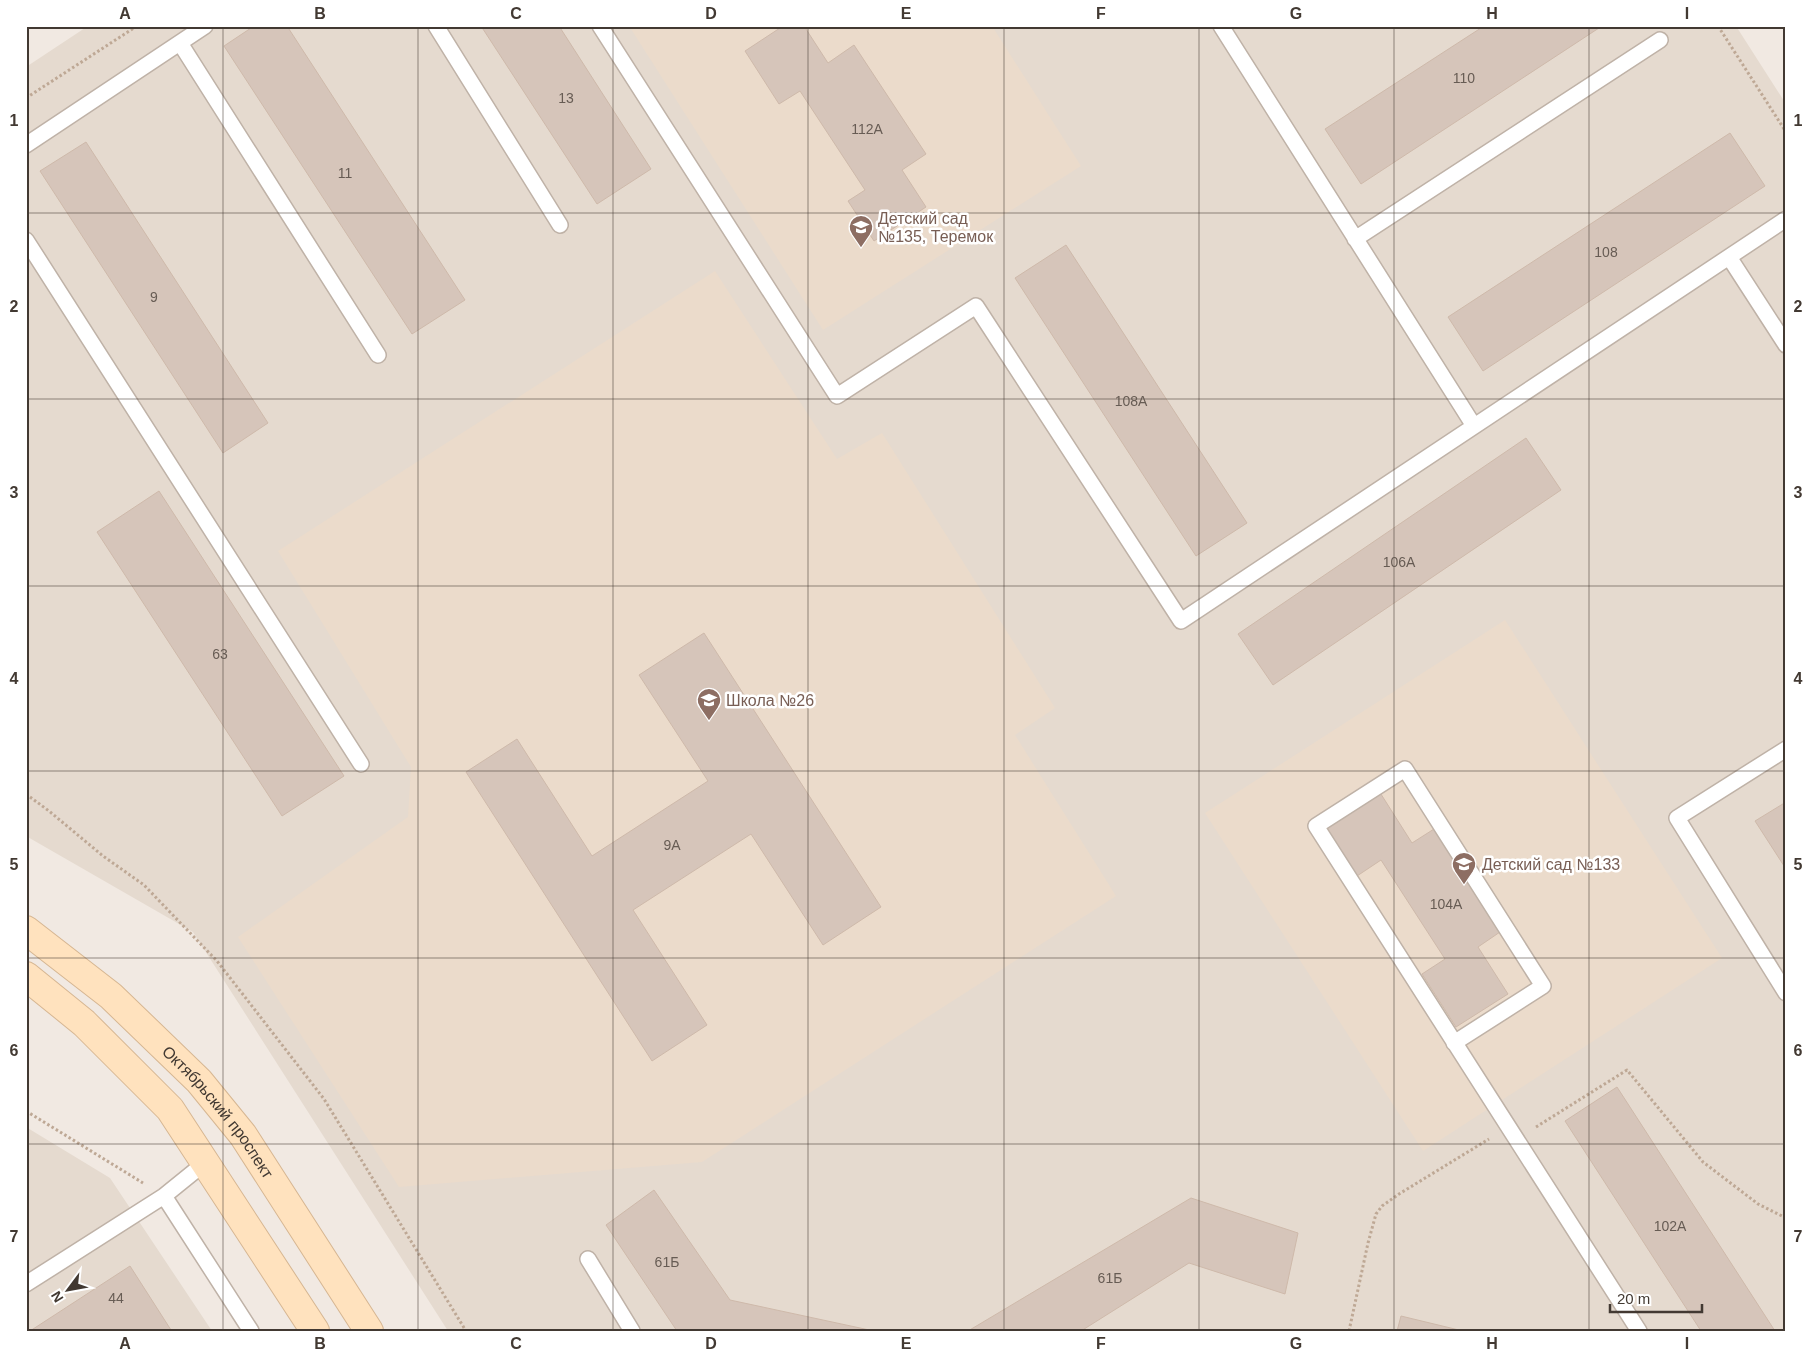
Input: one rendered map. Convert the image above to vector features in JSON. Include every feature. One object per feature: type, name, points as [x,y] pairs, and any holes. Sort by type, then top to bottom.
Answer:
[{"type":"main road","name":"Октябрьский проспект","points":[[26,930],[112,996],[199,1081],[242,1134],[369,1331]]},
{"type":"main road","name":"Октябрьский проспект","points":[[26,976],[84,1023],[170,1109],[314,1331]]},
{"type":"lane","points":[[26,145],[206,26]]},
{"type":"lane","points":[[436,26],[560,225]]},
{"type":"lane","points":[[600,26],[837,396],[976,306],[1181,621],[1786,219]]},
{"type":"lane","points":[[1221,26],[1474,426]]},
{"type":"lane","points":[[1355,239],[1660,40]]},
{"type":"lane","points":[[180,43],[378,355]]},
{"type":"lane","points":[[26,240],[361,764]]},
{"type":"lane","points":[[1729,257],[1786,345]]},
{"type":"lane","points":[[1786,748],[1677,818],[1786,993]]},
{"type":"lane","points":[[1454,1043],[1543,986],[1405,769],[1316,826],[1454,1043],[1639,1331]]},
{"type":"lane","points":[[26,1284],[164,1196],[206,1162]]},
{"type":"lane","points":[[164,1196],[251,1331]]},
{"type":"lane","points":[[588,1259],[632,1331]]},
{"type":"path","points":[[26,98],[137,26]]},
{"type":"path","points":[[1718,26],[1786,132]]},
{"type":"path","points":[[26,794],[50,811],[103,856],[144,885],[217,961],[324,1099],[466,1331]]},
{"type":"path","points":[[1349,1331],[1368,1242],[1376,1214],[1382,1206],[1399,1194],[1627,1070],[1703,1162],[1758,1204],[1786,1218]]},
{"type":"path","points":[[26,1111],[164,1196]]},
{"type":"shaded area","points":[[88,26],[1736,26],[1786,104],[1786,1331],[448,1331],[193,932],[26,836],[26,67]]},
{"type":"shaded area","name":"Детский сад №135, Теремок","points":[[636,26],[992,26],[1081,166],[823,330],[631,29]]},
{"type":"shaded area","name":"Школа №26","points":[[715,271],[837,459],[882,433],[1055,708],[1015,735],[1116,896],[702,1162],[399,1187],[238,937],[408,817],[411,767],[278,551]]},
{"type":"shaded area","name":"Детский сад №133","points":[[1505,620],[1722,958],[1423,1151],[1205,813]]},
{"type":"shaded area","points":[[26,1127],[110,1178],[212,1331],[26,1331]]},
{"type":"building","points":[[254,26],[287,26],[465,300],[412,334],[224,46]]},
{"type":"building","points":[[481,26],[559,26],[651,169],[597,204]]},
{"type":"building","points":[[783,26],[804,26],[828,63],[854,45],[926,154],[902,170],[926,207],[874,241],[848,201],[865,190],[800,91],[779,104],[745,51]]},
{"type":"building","points":[[1484,26],[1602,26],[1361,184],[1325,129]]},
{"type":"building","points":[[1730,133],[1765,186],[1483,371],[1448,317]]},
{"type":"building","points":[[86,142],[268,423],[223,453],[40,171]]},
{"type":"building","points":[[1066,245],[1247,523],[1196,556],[1015,278]]},
{"type":"building","points":[[1526,438],[1561,490],[1273,685],[1238,634]]},
{"type":"building","points":[[159,491],[344,776],[282,816],[97,532]]},
{"type":"building","points":[[704,633],[881,907],[823,945],[751,834],[633,910],[707,1025],[652,1061],[466,772],[517,739],[592,856],[708,781],[639,675]]},
{"type":"building","points":[[1379,791],[1412,843],[1434,829],[1500,932],[1478,947],[1508,994],[1456,1027],[1422,974],[1445,959],[1381,860],[1357,876],[1325,826]]},
{"type":"building","points":[[1786,802],[1786,869],[1755,821]]},
{"type":"building","points":[[1617,1087],[1775,1331],[1701,1331],[1565,1121]]},
{"type":"building","points":[[654,1190],[730,1300],[874,1331],[677,1331],[606,1225]]},
{"type":"building","points":[[1191,1198],[1298,1233],[1285,1294],[1189,1263],[1081,1331],[968,1331]]},
{"type":"building","points":[[130,1266],[171,1330],[30,1331]]},
{"type":"building","points":[[1401,1316],[1463,1331],[1397,1331]]},
{"type":"place","name":"Детский сад №135, Теремок","points":[[861,248]]},
{"type":"place","name":"Школа №26","points":[[709,721]]},
{"type":"place","name":"Детский сад №133","points":[[1464,885]]}]
